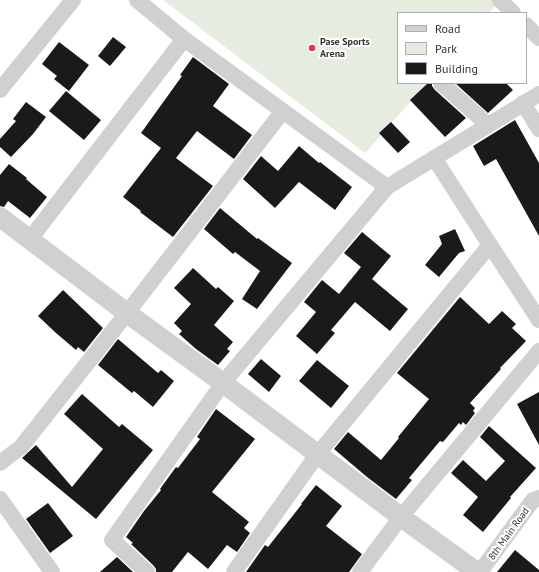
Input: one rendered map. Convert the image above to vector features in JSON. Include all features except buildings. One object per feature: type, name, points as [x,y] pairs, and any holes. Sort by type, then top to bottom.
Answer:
[{"type":"street","points":[[0,90],[73,0]]},
{"type":"street","points":[[137,0],[184,39],[387,187]]},
{"type":"street","points":[[500,0],[512,12]]},
{"type":"street","points":[[527,26],[539,38]]},
{"type":"street","points":[[30,239],[184,39]]},
{"type":"street","points":[[442,84],[488,125]]},
{"type":"street","points":[[147,572],[112,540],[223,383],[387,187],[539,94]]},
{"type":"street","points":[[523,103],[539,130]]},
{"type":"street","points":[[0,463],[21,447],[127,314],[283,112]]},
{"type":"street","points":[[434,158],[539,320]]},
{"type":"street","points":[[0,217],[127,314],[223,383],[317,455],[479,572]]},
{"type":"street","points":[[234,572],[317,455],[490,245]]},
{"type":"street","points":[[360,572],[401,517],[539,351]]},
{"type":"street","name":"8th Main Road","points":[[479,572],[533,500],[539,498]]},
{"type":"street","points":[[0,499],[52,572]]},
{"type":"green space","name":"Pase Sports Arena","points":[[163,0],[501,0],[490,12],[397,12],[397,84],[426,84],[365,153]]},
{"type":"place","name":"Pase Sports Arena","points":[[312,48]]}]
